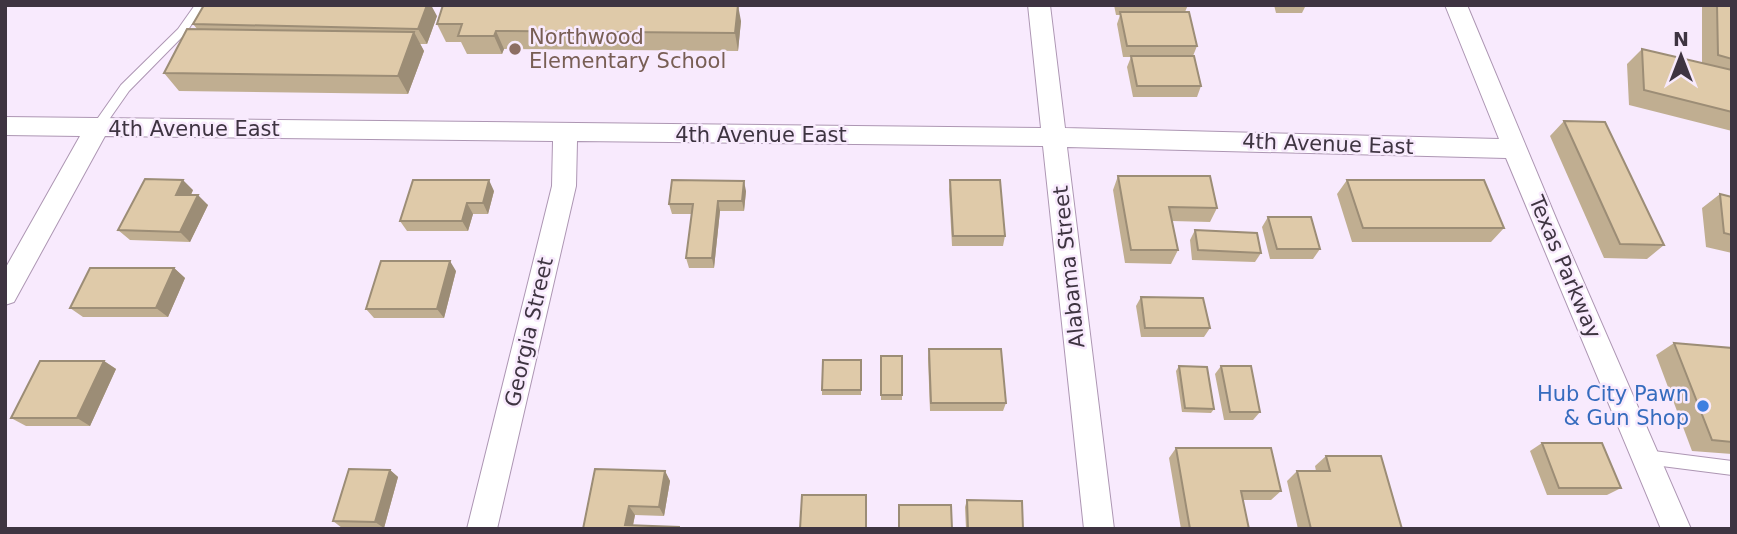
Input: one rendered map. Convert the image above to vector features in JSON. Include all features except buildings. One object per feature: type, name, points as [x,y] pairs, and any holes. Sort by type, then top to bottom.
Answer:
[{"type":"street","name":"Alabama Street","points":[[1039,5],[1099,529]]},
{"type":"street","name":"Texas Parkway","points":[[1456,5],[1676,529]]},
{"type":"street","name":"4th Avenue East","points":[[5,126],[1055,137],[1516,149]]},
{"type":"street","points":[[5,294],[97,128]]},
{"type":"street","name":"Georgia Street","points":[[482,529],[564,186],[565,133]]},
{"type":"lane","points":[[97,128],[112,104],[144,67],[190,26],[200,5]]},
{"type":"lane","points":[[1645,457],[1732,468]]},
{"type":"place","name":"Northwood Elementary School","points":[[515,49]]},
{"type":"place","name":"Hub City Pawn & Gun Shop","points":[[1703,406]]}]
